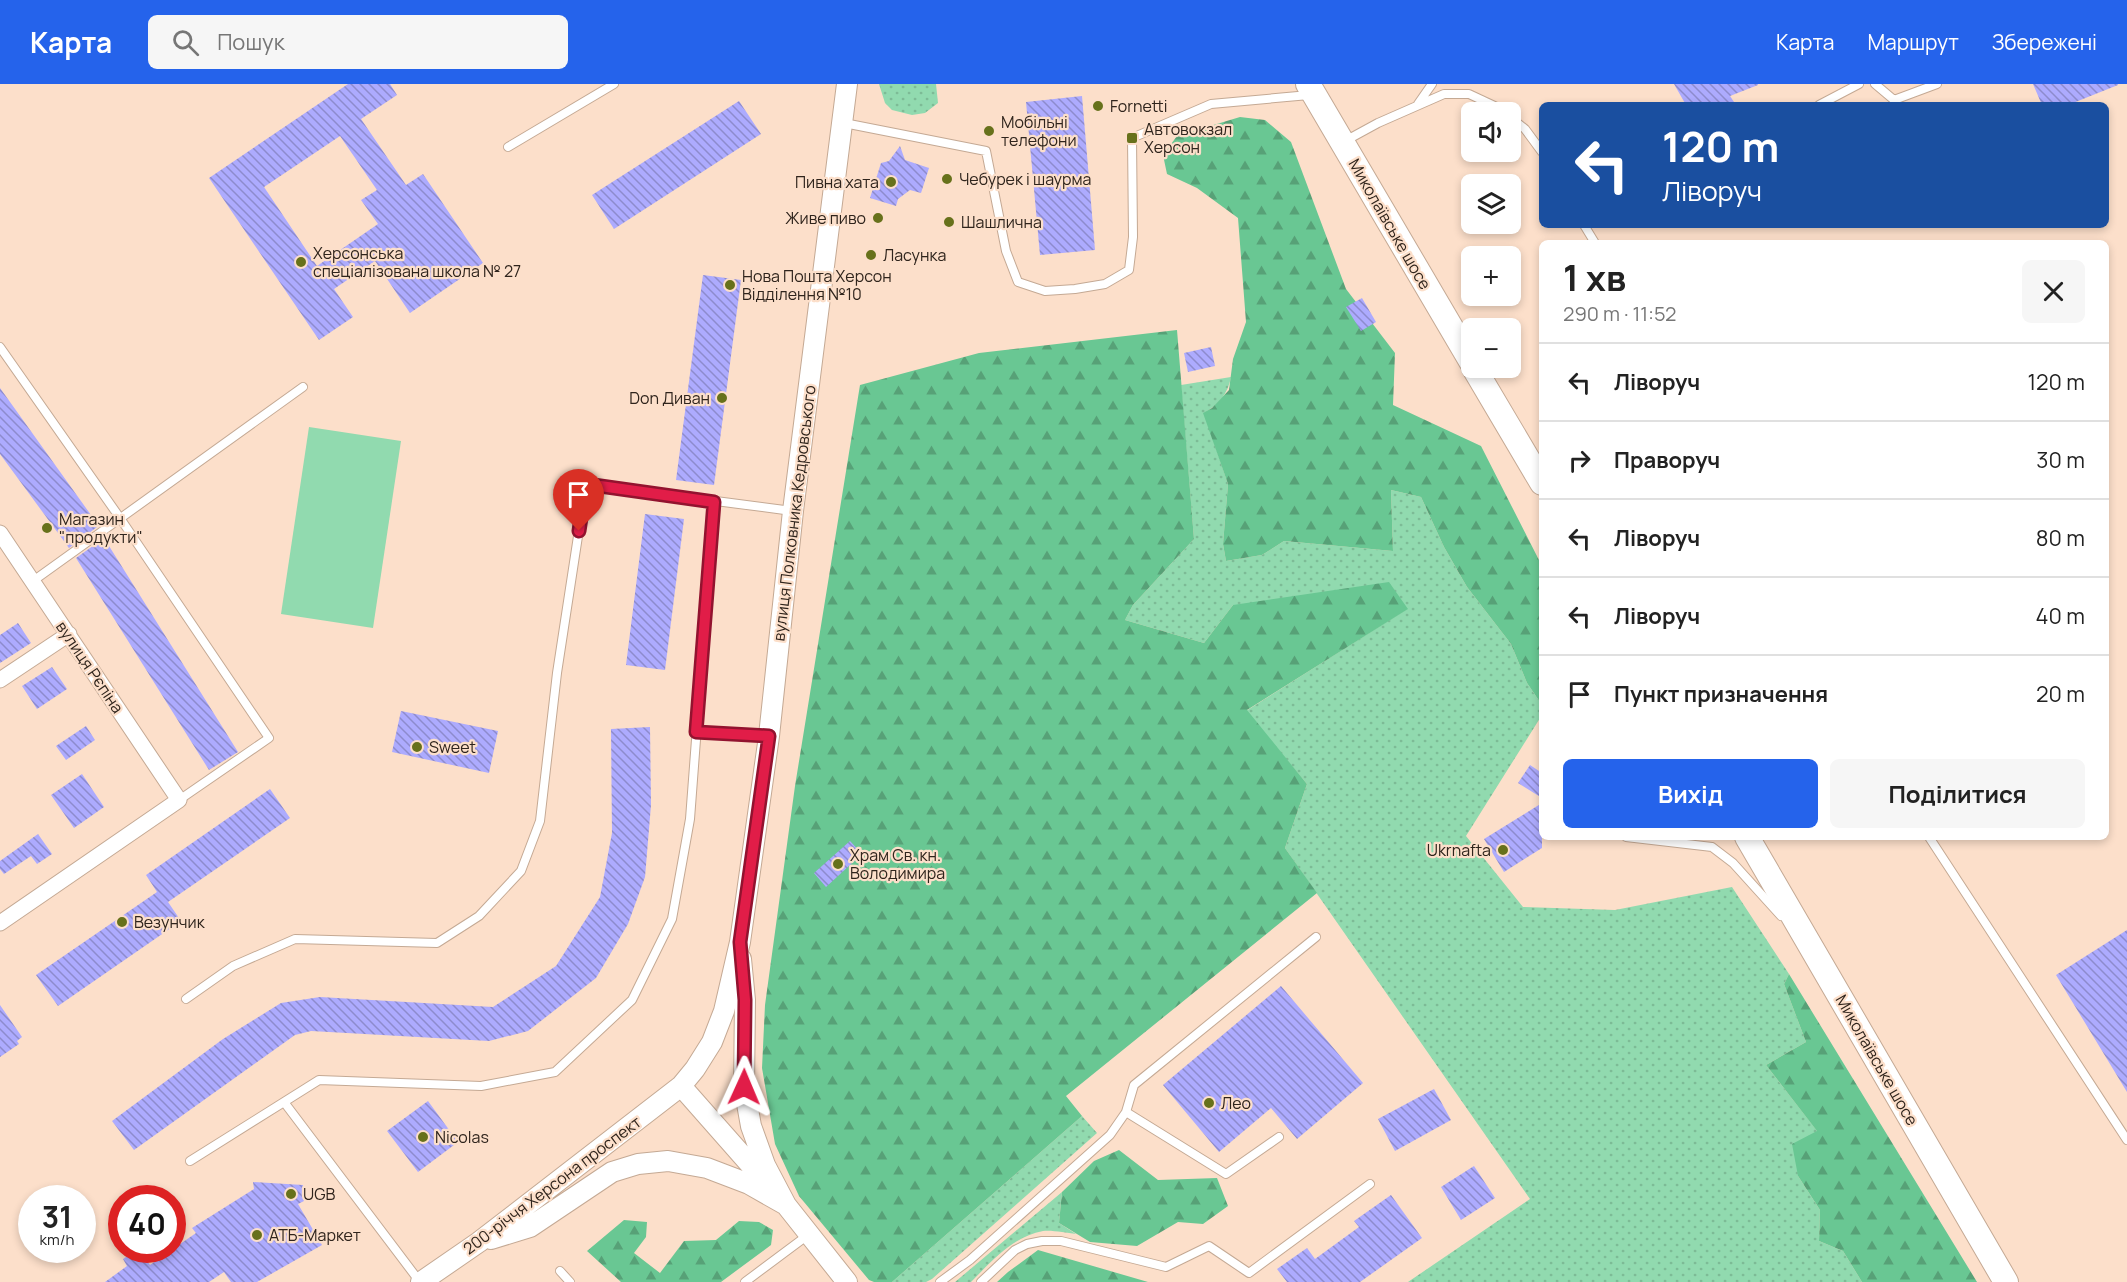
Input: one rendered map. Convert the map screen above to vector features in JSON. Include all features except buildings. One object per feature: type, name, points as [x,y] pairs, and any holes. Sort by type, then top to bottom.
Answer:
[{"type":"main road","name":"Миколаївське шосе","points":[[1311,89],[1461,344]]},
{"type":"main road","points":[[1480,378],[1537,473]]},
{"type":"main road","name":"Миколаївське шосе","points":[[1749,840],[2006,1282]]},
{"type":"street","name":"вулиця Полковника Кедровського","points":[[847,84],[793,511],[769,736],[740,942],[724,1011],[712,1042],[681,1086],[786,1205],[847,1282]]},
{"type":"street","name":"вулиця Рєпіна","points":[[0,533],[179,800]]},
{"type":"street","points":[[0,680],[69,634]]},
{"type":"street","points":[[0,923],[179,800]]},
{"type":"street","name":"вулиця Полковника Кедровського","points":[[740,942],[745,1000],[744,1087],[751,1126],[765,1165],[786,1205]]},
{"type":"street","name":"200-річчя Херсона проспект","points":[[421,1282],[479,1242],[681,1086]]},
{"type":"street","name":"вулиця Полковника Кедровського","points":[[479,1242],[530,1227],[612,1172],[638,1164],[668,1161],[707,1168],[749,1184],[786,1205]]},
{"type":"lane","points":[[508,147],[614,84]]},
{"type":"lane","points":[[1417,105],[1432,84]]},
{"type":"lane","points":[[1825,102],[1859,84]]},
{"type":"lane","points":[[1875,84],[1894,100],[1937,84]]},
{"type":"lane","points":[[842,122],[986,151],[1006,251],[1018,282],[1045,291],[1105,284],[1129,270],[1133,237],[1132,138],[1211,104],[1311,89]]},
{"type":"lane","points":[[1342,142],[1444,94],[1469,94],[1486,102]]},
{"type":"lane","points":[[1521,126],[1539,148]]},
{"type":"lane","points":[[0,347],[120,518],[269,738],[179,800]]},
{"type":"lane","points":[[33,581],[303,387]]},
{"type":"lane","points":[[186,999],[234,966],[295,939],[437,943],[479,916],[521,871],[540,821],[557,673],[586,484],[793,511]]},
{"type":"lane","points":[[190,1161],[319,1080],[481,1086],[555,1072],[632,1000],[672,919],[690,819],[714,502]]},
{"type":"lane","points":[[696,732],[769,736]]},
{"type":"lane","points":[[1652,840],[1712,847],[1733,863],[1815,953]]},
{"type":"lane","points":[[1931,840],[2127,1140]]},
{"type":"lane","points":[[939,1282],[970,1260],[1110,1135],[1126,1112],[1134,1085],[1316,937]]},
{"type":"lane","points":[[284,1102],[421,1282]]},
{"type":"lane","points":[[1126,1112],[1226,1174],[1279,1137]]},
{"type":"lane","points":[[981,1282],[1015,1250],[1027,1244],[1042,1241],[1061,1241],[1166,1267],[1209,1246],[1249,1274],[1371,1184]]},
{"type":"lane","points":[[745,1282],[809,1234]]},
{"type":"lane","points":[[560,1271],[570,1282]]},
{"type":"green space","points":[[879,84],[936,84],[938,103],[925,113],[912,115],[892,110],[885,103]]},
{"type":"green space","points":[[1240,117],[1265,120],[1291,142],[1346,289],[1395,353],[1393,405],[1481,446],[1539,560],[1539,701],[1527,683],[1511,644],[1467,587],[1444,547],[1421,497],[1391,490],[1393,551],[1284,541],[1262,555],[1226,561],[1223,544],[1228,484],[1203,413],[1212,408],[1229,390],[1233,359],[1246,322],[1238,218],[1197,188],[1167,174],[1163,155],[1177,136]]},
{"type":"green space","points":[[1177,330],[1194,539],[1133,605],[1125,620],[1204,643],[1233,605],[1389,582],[1408,609],[1247,710],[1307,784],[1285,848],[1317,893],[1066,1096],[1082,1116],[892,1282],[874,1282],[869,1280],[799,1196],[775,1144],[762,1068],[765,1005],[795,786],[860,385],[979,353]]},
{"type":"green space","points":[[1231,377],[1222,398],[1204,413],[1228,484],[1223,544],[1226,561],[1262,555],[1284,541],[1393,551],[1391,490],[1421,497],[1444,547],[1467,587],[1511,644],[1527,683],[1539,701],[1539,720],[1466,836],[1523,907],[1615,910],[1732,887],[1789,974],[1784,984],[1806,1042],[1766,1065],[1818,1132],[1798,1176],[1820,1210],[1819,1241],[1843,1251],[1862,1282],[1408,1282],[1530,1199],[1285,848],[1307,784],[1246,711],[1407,609],[1233,605],[1204,643],[1125,620],[1133,605],[1194,539],[1181,385]]},
{"type":"green space","points":[[309,427],[401,441],[373,628],[281,614]]},
{"type":"green space","points":[[1789,974],[1977,1282],[1862,1282],[1843,1251],[1819,1241],[1820,1210],[1798,1176],[1792,1144],[1817,1131],[1766,1065],[1806,1042],[1784,984]]},
{"type":"green space","points":[[1082,1116],[1097,1133],[932,1279],[926,1282],[892,1282]]},
{"type":"green space","points":[[1119,1150],[1158,1180],[1217,1178],[1228,1206],[1203,1224],[1178,1222],[1137,1246],[1090,1242],[1059,1223],[1062,1192],[1094,1161]]},
{"type":"green space","points":[[1062,1192],[1059,1223],[1076,1234],[1043,1231],[1032,1234],[1003,1251],[971,1282],[955,1282]]},
{"type":"green space","points":[[624,1220],[647,1222],[646,1237],[634,1253],[660,1273],[684,1241],[716,1240],[739,1221],[759,1222],[773,1230],[771,1245],[721,1282],[621,1282],[587,1251]]},
{"type":"green space","points":[[1038,1250],[1148,1282],[997,1282]]},
{"type":"place","name":"Fornetti","points":[[1098,106]]},
{"type":"place","name":"Мобільні телефони","points":[[989,131]]},
{"type":"place","name":"Автовокзал Херсон","points":[[1132,138]]},
{"type":"place","name":"Чебурек і шаурма","points":[[947,179]]},
{"type":"place","name":"Пивна хата","points":[[891,182]]},
{"type":"place","name":"Живе пиво","points":[[878,218]]},
{"type":"place","name":"Шашлична","points":[[949,222]]},
{"type":"place","name":"Ласунка","points":[[871,255]]},
{"type":"place","name":"Херсонська спеціалізована школа № 27","points":[[301,262]]},
{"type":"place","name":"Нова Пошта Херсон Відділення №10","points":[[730,285]]},
{"type":"place","name":"Don Диван","points":[[722,398]]},
{"type":"place","name":"Магазин \"продукти\"","points":[[47,528]]},
{"type":"place","name":"Sweet","points":[[417,747]]},
{"type":"place","name":"Ukrnafta","points":[[1503,850]]},
{"type":"place","name":"Храм Св. кн. Володимира","points":[[838,864]]},
{"type":"place","name":"Везунчик","points":[[122,922]]},
{"type":"place","name":"Лео","points":[[1209,1103]]},
{"type":"place","name":"Nicolas","points":[[423,1137]]},
{"type":"place","name":"UGB","points":[[291,1194]]},
{"type":"place","name":"АТБ-Маркет","points":[[257,1235]]},
{"type":"route","points":[[579,531],[586,484],[714,502],[696,732],[769,736],[740,942],[745,1000],[744,1087]]}]
